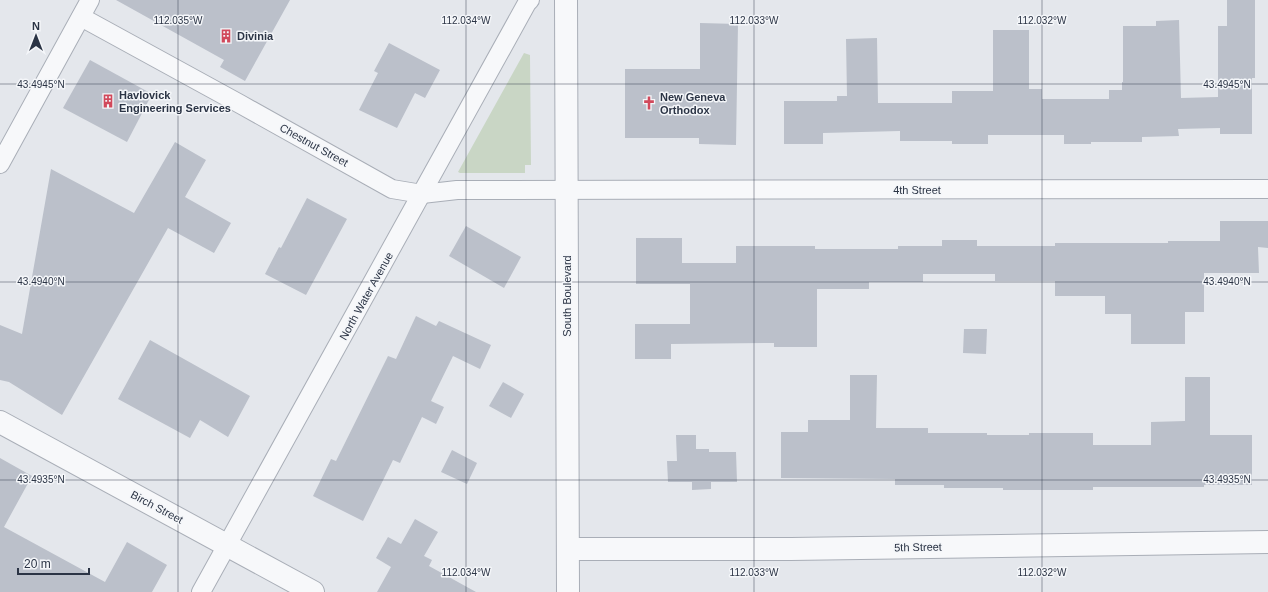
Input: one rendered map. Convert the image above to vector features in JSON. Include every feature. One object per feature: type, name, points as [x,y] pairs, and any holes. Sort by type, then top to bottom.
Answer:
[{"type":"street","points":[[0,164],[90,0]]},
{"type":"street","name":"North Water Avenue","points":[[201,592],[530,0]]},
{"type":"street","name":"South Boulevard","points":[[566,0],[568,592]]},
{"type":"street","name":"Chestnut Street","points":[[81,17],[392,189],[422,194],[457,190],[567,190]]},
{"type":"street","name":"4th Street","points":[[567,190],[1268,189]]},
{"type":"street","name":"Birch Street","points":[[0,422],[313,592]]},
{"type":"street","name":"5th Street","points":[[568,549],[791,549],[1268,542]]},
{"type":"green space","points":[[524,53],[530,55],[531,165],[525,165],[525,173],[458,172]]},
{"type":"building","name":"Divinia","points":[[116,0],[290,0],[245,81],[220,67],[224,60]]},
{"type":"building","points":[[1227,0],[1255,0],[1255,78],[1252,78],[1252,134],[1220,134],[1220,128],[1178,129],[1179,136],[1142,137],[1142,142],[1091,142],[1091,144],[1064,144],[1064,135],[988,135],[988,144],[952,144],[952,141],[900,141],[900,131],[823,133],[823,144],[784,144],[784,101],[837,101],[837,96],[847,96],[846,39],[877,38],[878,103],[952,103],[952,91],[993,91],[993,30],[1029,30],[1029,89],[1042,89],[1042,99],[1109,99],[1109,90],[1122,90],[1123,26],[1156,26],[1156,21],[1179,20],[1181,98],[1218,97],[1218,26],[1227,26]]},
{"type":"building","points":[[700,23],[738,24],[736,145],[699,144],[699,138],[625,138],[625,69],[700,69]]},
{"type":"building","points":[[389,43],[440,70],[425,98],[415,93],[397,128],[359,110],[378,73],[374,71]]},
{"type":"building","name":"Havlovick Engineering Services","points":[[90,60],[152,94],[127,142],[63,108]]},
{"type":"building","points":[[175,142],[206,160],[185,197],[231,223],[214,253],[168,228],[62,415],[9,382],[0,380],[0,325],[22,334],[51,169],[134,213]]},
{"type":"building","points":[[307,198],[347,219],[306,295],[265,274],[279,247],[281,248]]},
{"type":"building","points":[[1220,221],[1268,221],[1268,248],[1258,247],[1259,273],[1204,273],[1204,312],[1185,312],[1185,344],[1131,344],[1131,314],[1105,314],[1105,296],[1055,296],[1055,281],[995,281],[995,274],[923,274],[923,282],[869,282],[869,289],[817,289],[817,347],[774,347],[774,343],[671,344],[671,359],[635,359],[635,324],[690,324],[690,284],[636,284],[636,238],[682,238],[682,263],[736,263],[736,246],[815,246],[815,249],[898,249],[898,246],[942,246],[942,240],[977,240],[977,246],[1055,246],[1055,243],[1168,243],[1168,241],[1220,241]]},
{"type":"building","points":[[466,226],[521,257],[504,288],[449,256]]},
{"type":"building","points":[[416,316],[436,326],[439,321],[491,345],[480,369],[453,356],[431,401],[444,407],[436,424],[422,417],[400,463],[393,460],[363,521],[313,496],[331,459],[336,461],[388,356],[396,359]]},
{"type":"building","points":[[964,329],[987,329],[986,354],[963,353]]},
{"type":"building","points":[[150,340],[250,396],[228,437],[200,420],[190,438],[118,399]]},
{"type":"building","points":[[850,375],[877,375],[876,428],[928,428],[928,433],[987,433],[987,435],[1029,435],[1029,433],[1093,433],[1093,445],[1151,445],[1151,422],[1185,421],[1185,377],[1210,377],[1210,435],[1252,435],[1252,485],[1204,485],[1204,487],[1093,487],[1093,490],[1003,490],[1003,488],[944,488],[944,485],[895,485],[895,479],[781,478],[781,432],[808,432],[808,420],[850,420]]},
{"type":"building","points":[[503,382],[524,394],[511,418],[489,406]]},
{"type":"building","points":[[676,435],[696,435],[696,449],[709,449],[709,452],[736,452],[737,482],[711,482],[711,489],[692,490],[692,482],[668,482],[667,461],[677,461]]},
{"type":"building","points":[[452,450],[477,463],[467,484],[441,472]]},
{"type":"building","points":[[0,458],[32,476],[4,527],[105,582],[127,542],[167,565],[152,592],[0,592]]},
{"type":"building","points":[[415,519],[438,532],[424,556],[432,560],[429,566],[476,592],[377,592],[391,567],[376,558],[388,537],[401,544]]},
{"type":"place","name":"Divinia","points":[[226,36]]},
{"type":"place","name":"Havlovick Engineering Services","points":[[108,101]]},
{"type":"place","name":"New Geneva Orthodox","points":[[649,103]]}]
